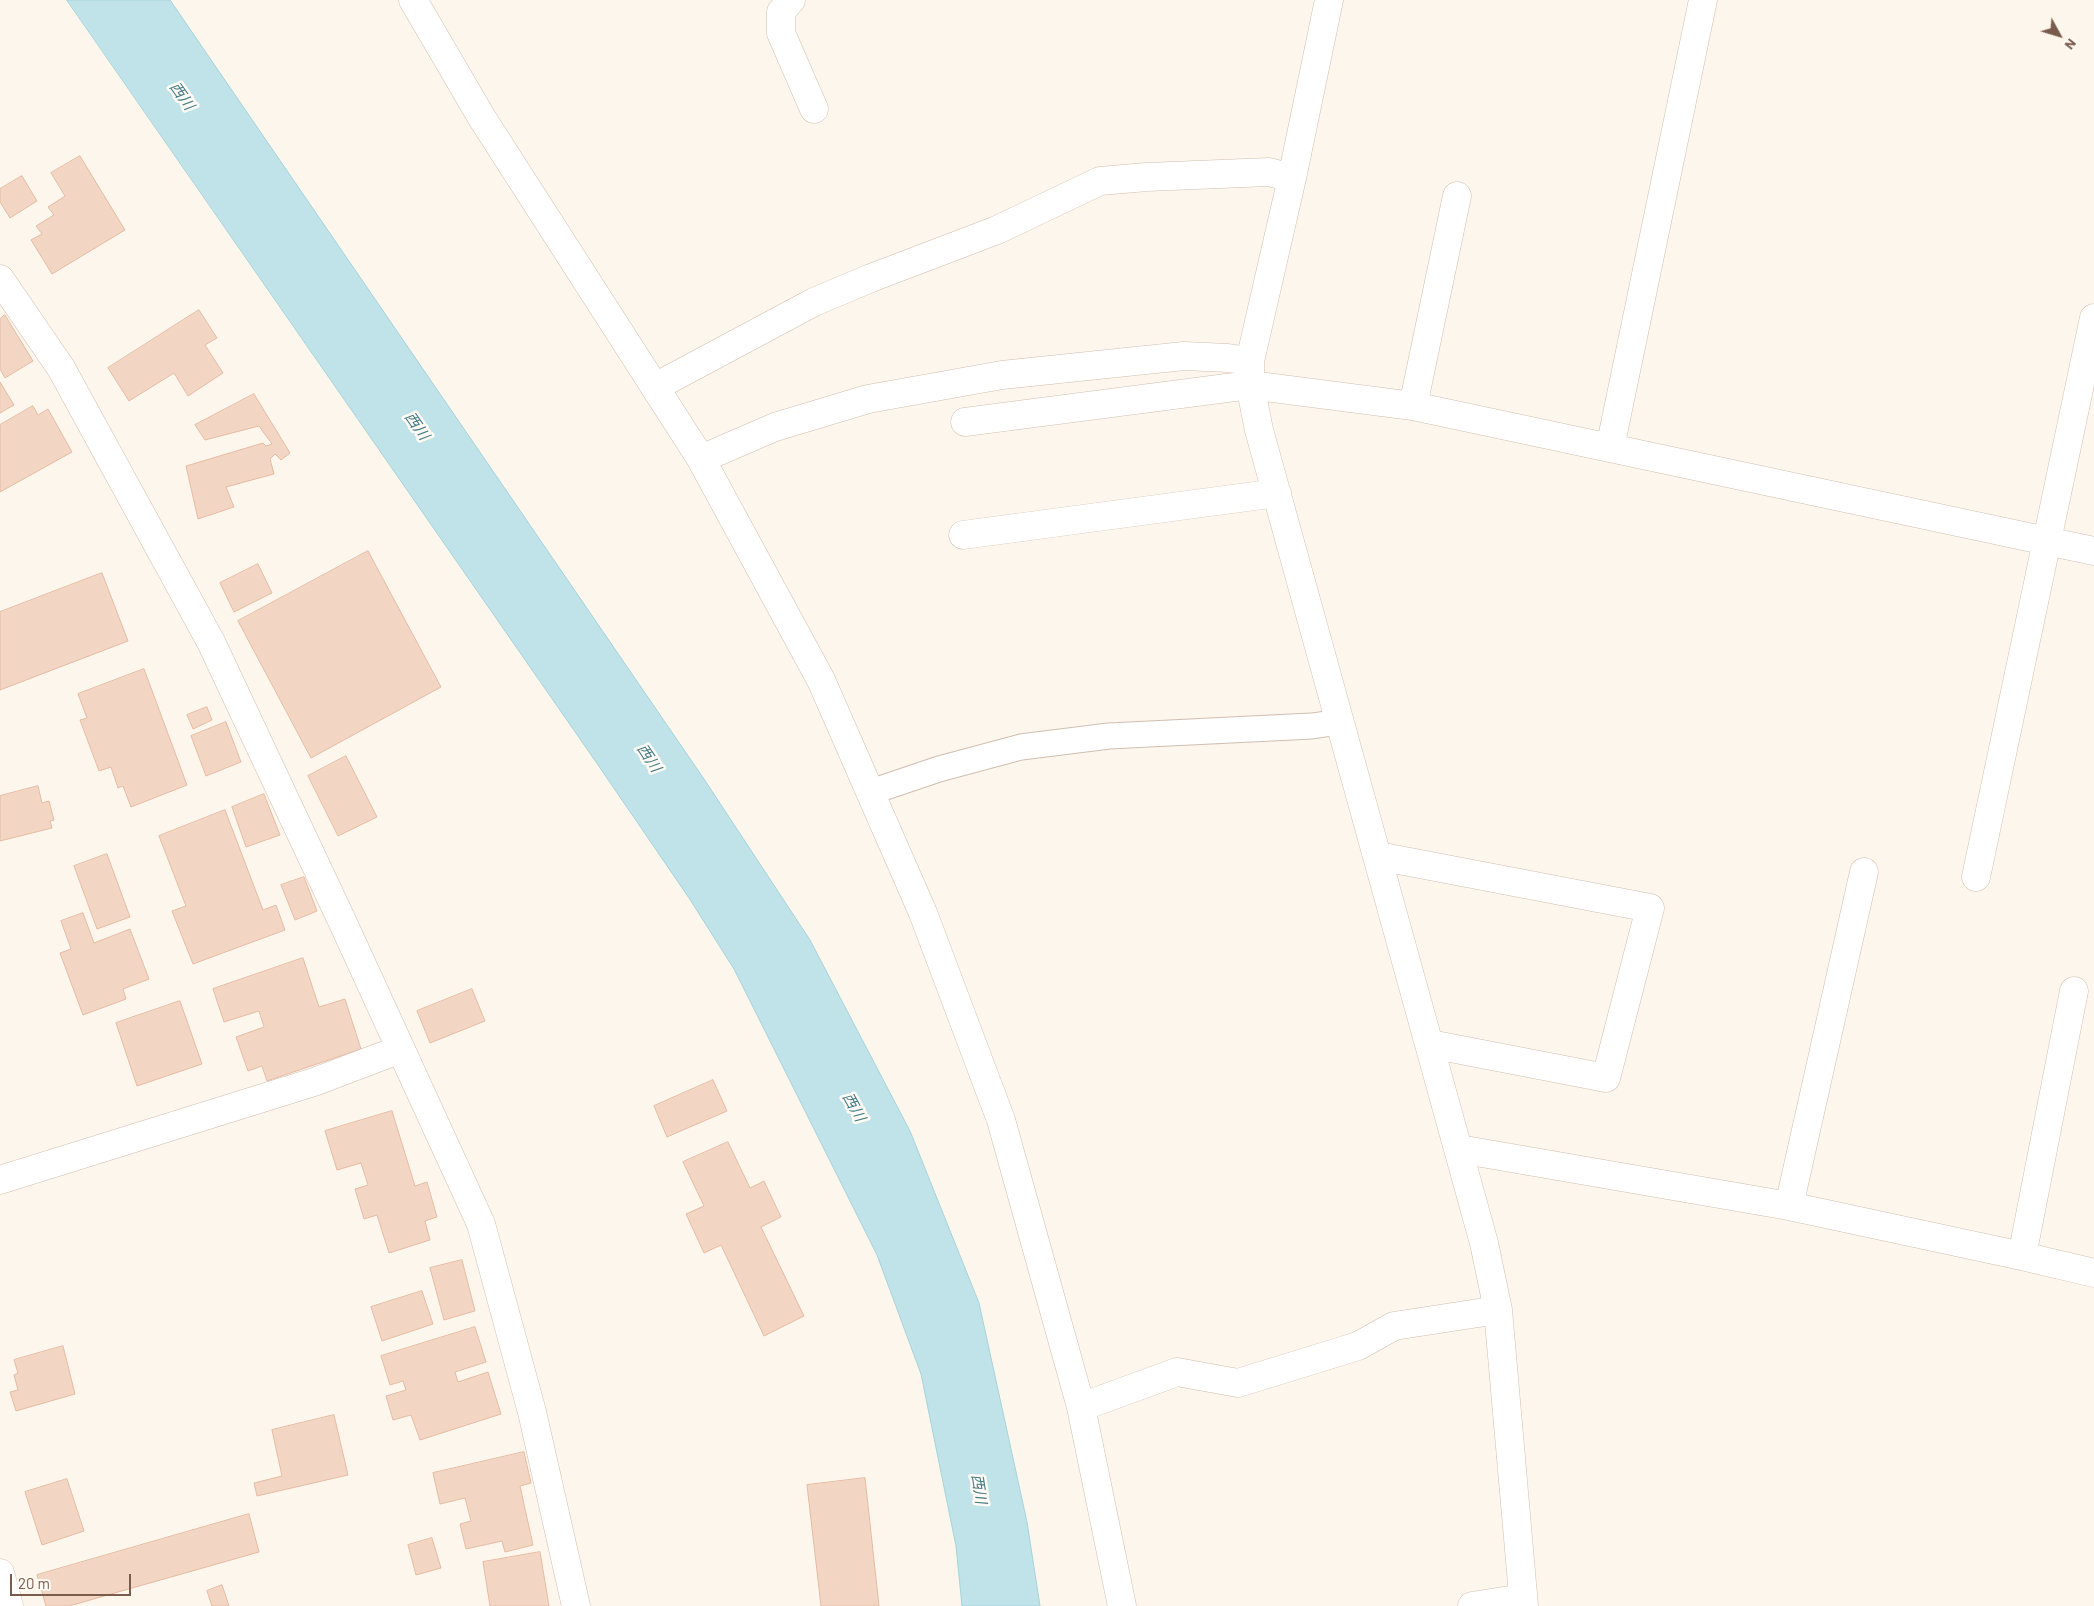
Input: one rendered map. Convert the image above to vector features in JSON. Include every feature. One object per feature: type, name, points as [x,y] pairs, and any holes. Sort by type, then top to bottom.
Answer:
[{"type":"street","points":[[414,0],[482,118],[701,459],[821,680],[871,792],[923,913],[1002,1120],[1081,1407],[1122,1606]]},
{"type":"street","points":[[791,0],[781,12],[781,33],[814,109]]},
{"type":"street","points":[[1329,0],[1250,373],[1259,430],[1459,1149],[1484,1243],[1498,1310],[1524,1602],[1472,1606]]},
{"type":"street","points":[[1610,448],[1703,0]]},
{"type":"street","points":[[655,387],[814,302],[997,230],[1100,181],[1269,172],[1292,178]]},
{"type":"street","points":[[1413,406],[1457,196]]},
{"type":"street","points":[[3,290],[61,368],[211,642],[481,1224],[532,1412],[576,1606]]},
{"type":"street","points":[[1976,876],[2094,318]]},
{"type":"street","points":[[701,459],[775,427],[868,399],[1002,375],[1184,356],[1228,358],[1250,373]]},
{"type":"street","points":[[965,422],[1250,373],[2094,551]]},
{"type":"street","points":[[963,536],[1277,493]]},
{"type":"street","points":[[1378,856],[1650,908],[1606,1078],[1430,1044]]},
{"type":"street","points":[[1789,1206],[1864,872]]},
{"type":"street","points":[[2022,1256],[2074,991]]},
{"type":"street","points":[[0,1180],[314,1082],[401,1049]]},
{"type":"street","points":[[1459,1149],[1789,1206],[2094,1273]]},
{"type":"street","points":[[1081,1407],[1177,1372],[1238,1384],[1358,1346],[1394,1326],[1498,1310]]},
{"type":"street","points":[[0,1573],[9,1606]]},
{"type":"lane","points":[[871,792],[939,768],[1021,747],[1109,736],[1312,726],[1339,722]]},
{"type":"water","name":"西川","points":[[67,0],[170,0],[704,779],[810,940],[910,1131],[979,1303],[1027,1522],[1040,1606],[962,1606],[956,1546],[921,1374],[877,1255],[734,969],[689,898],[596,762]]},
{"type":"building","points":[[80,156],[125,230],[52,274],[31,240],[42,234],[36,226],[54,215],[48,207],[65,196],[51,173]]},
{"type":"building","points":[[22,176],[37,201],[10,218],[0,202],[0,189]]},
{"type":"building","points":[[199,310],[217,338],[205,345],[223,373],[188,396],[174,373],[129,401],[108,368]]},
{"type":"building","points":[[5,315],[33,361],[5,378],[0,369],[0,319]]},
{"type":"building","points":[[0,382],[14,405],[0,413]]},
{"type":"building","points":[[254,394],[290,453],[281,460],[275,454],[270,459],[274,474],[226,487],[234,507],[198,519],[186,466],[263,443],[266,446],[272,444],[259,426],[205,440],[195,425]]},
{"type":"building","points":[[33,406],[38,415],[48,409],[72,452],[0,492],[0,425]]},
{"type":"building","points":[[368,551],[441,687],[311,758],[238,621]]},
{"type":"building","points":[[258,564],[272,593],[234,612],[220,583]]},
{"type":"building","points":[[102,573],[128,641],[0,690],[0,612]]},
{"type":"building","points":[[144,669],[187,785],[131,807],[123,786],[118,788],[111,767],[99,771],[80,720],[87,718],[78,694]]},
{"type":"building","points":[[207,707],[212,720],[193,729],[187,715]]},
{"type":"building","points":[[226,722],[241,762],[206,776],[191,736]]},
{"type":"building","points":[[346,756],[377,817],[338,836],[308,776]]},
{"type":"building","points":[[38,786],[42,803],[49,801],[54,820],[50,821],[52,828],[0,841],[0,796]]},
{"type":"building","points":[[264,794],[280,835],[246,847],[232,807]]},
{"type":"building","points":[[225,810],[263,910],[276,905],[285,930],[193,964],[172,911],[186,906],[159,836]]},
{"type":"building","points":[[107,854],[130,917],[97,929],[74,866]]},
{"type":"building","points":[[304,877],[317,911],[295,920],[281,885]]},
{"type":"building","points":[[83,913],[94,943],[130,929],[149,979],[123,989],[126,999],[83,1015],[60,953],[71,949],[61,921]]},
{"type":"building","points":[[303,958],[319,1007],[345,999],[361,1049],[267,1081],[262,1066],[248,1071],[236,1037],[264,1027],[259,1011],[224,1022],[213,989]]},
{"type":"building","points":[[472,989],[485,1021],[430,1043],[417,1011]]},
{"type":"building","points":[[180,1001],[202,1064],[137,1086],[116,1023]]},
{"type":"building","points":[[713,1080],[727,1111],[667,1137],[654,1106]]},
{"type":"building","points":[[392,1111],[415,1186],[427,1182],[437,1217],[425,1221],[430,1240],[389,1253],[377,1215],[364,1219],[355,1189],[368,1185],[361,1163],[337,1170],[325,1131]]},
{"type":"building","points":[[728,1142],[750,1188],[764,1181],[781,1217],[761,1227],[804,1316],[764,1336],[721,1245],[704,1253],[686,1214],[704,1206],[683,1162]]},
{"type":"building","points":[[462,1260],[475,1311],[444,1320],[430,1268]]},
{"type":"building","points":[[422,1291],[433,1324],[382,1341],[371,1307]]},
{"type":"building","points":[[475,1327],[486,1362],[455,1372],[458,1382],[488,1372],[501,1414],[420,1440],[411,1415],[393,1420],[386,1396],[406,1390],[403,1381],[390,1385],[381,1356]]},
{"type":"building","points":[[63,1346],[75,1394],[16,1411],[10,1392],[18,1390],[14,1375],[18,1373],[14,1360]]},
{"type":"building","points":[[334,1415],[348,1475],[257,1496],[254,1483],[282,1476],[272,1430]]},
{"type":"building","points":[[524,1452],[531,1483],[520,1486],[533,1545],[505,1552],[502,1541],[466,1549],[460,1524],[471,1521],[465,1498],[440,1504],[433,1473]]},
{"type":"building","points":[[865,1478],[879,1606],[821,1606],[807,1485]]},
{"type":"building","points":[[67,1479],[84,1531],[42,1545],[25,1492]]},
{"type":"building","points":[[249,1514],[259,1552],[69,1606],[46,1606],[37,1575]]},
{"type":"building","points":[[432,1538],[441,1568],[416,1575],[408,1545]]},
{"type":"building","points":[[540,1552],[549,1606],[490,1606],[483,1562]]},
{"type":"building","points":[[222,1585],[229,1606],[212,1606],[207,1591]]}]
